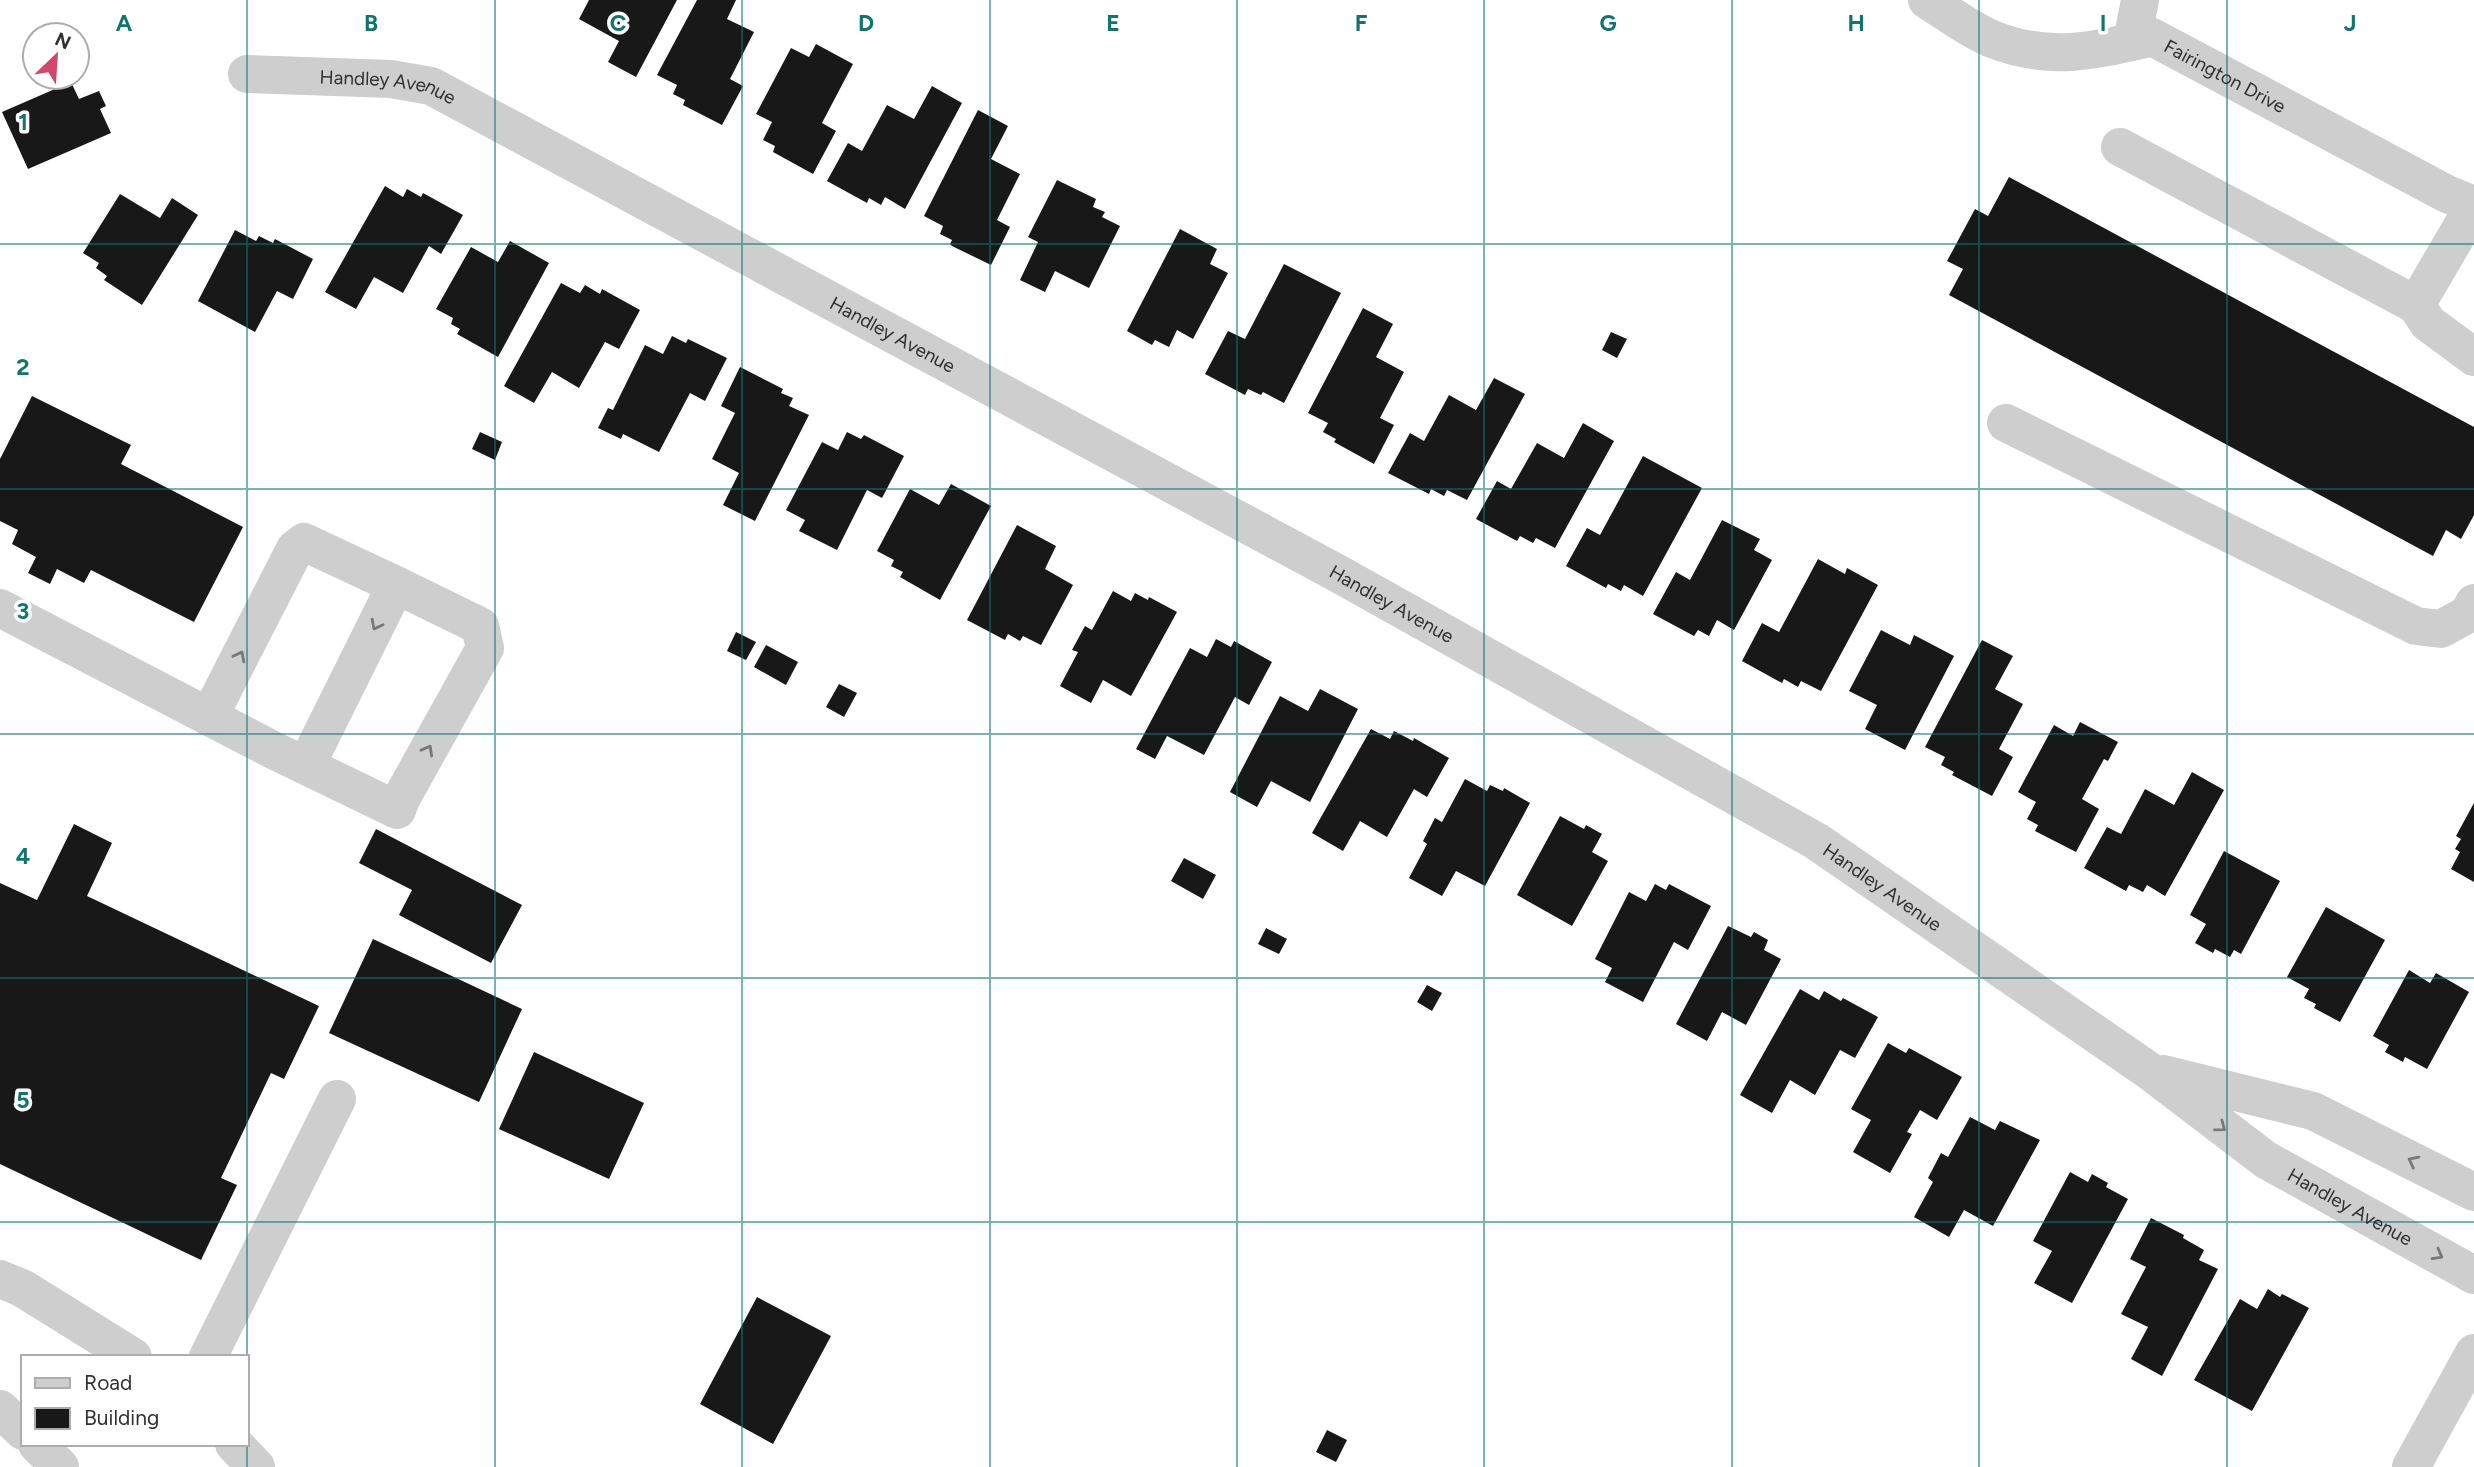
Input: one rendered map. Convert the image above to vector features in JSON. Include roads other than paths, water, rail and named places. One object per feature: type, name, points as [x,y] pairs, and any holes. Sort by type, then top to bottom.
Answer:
[{"type":"street","name":"Fairington Drive","points":[[1927,0],[1990,39],[2033,51],[2081,53],[2152,37],[2474,206]]},
{"type":"street","points":[[2132,42],[2140,0]]},
{"type":"street","name":"Handley Avenue","points":[[247,74],[391,79],[431,86],[1337,573],[1816,841],[2148,1070],[2266,1160],[2474,1275]]},
{"type":"street","points":[[2120,147],[2416,305],[2428,323],[2474,357]]},
{"type":"street","points":[[2416,305],[2474,206]]},
{"type":"street","points":[[2006,422],[2416,626],[2441,629],[2468,614],[2474,603]]},
{"type":"street","points":[[0,608],[209,717],[397,810],[485,648],[480,626],[304,542],[295,550],[209,717]]},
{"type":"street","points":[[306,766],[396,585]]},
{"type":"street","points":[[2148,1070],[2313,1111],[2474,1192]]},
{"type":"street","points":[[209,1355],[337,1099]]},
{"type":"street","points":[[0,1279],[22,1288],[130,1355]]},
{"type":"street","points":[[2411,1467],[2474,1353]]},
{"type":"street","points":[[0,1409],[21,1429]]},
{"type":"street","points":[[39,1446],[60,1467]]},
{"type":"street","points":[[236,1446],[256,1467]]}]
